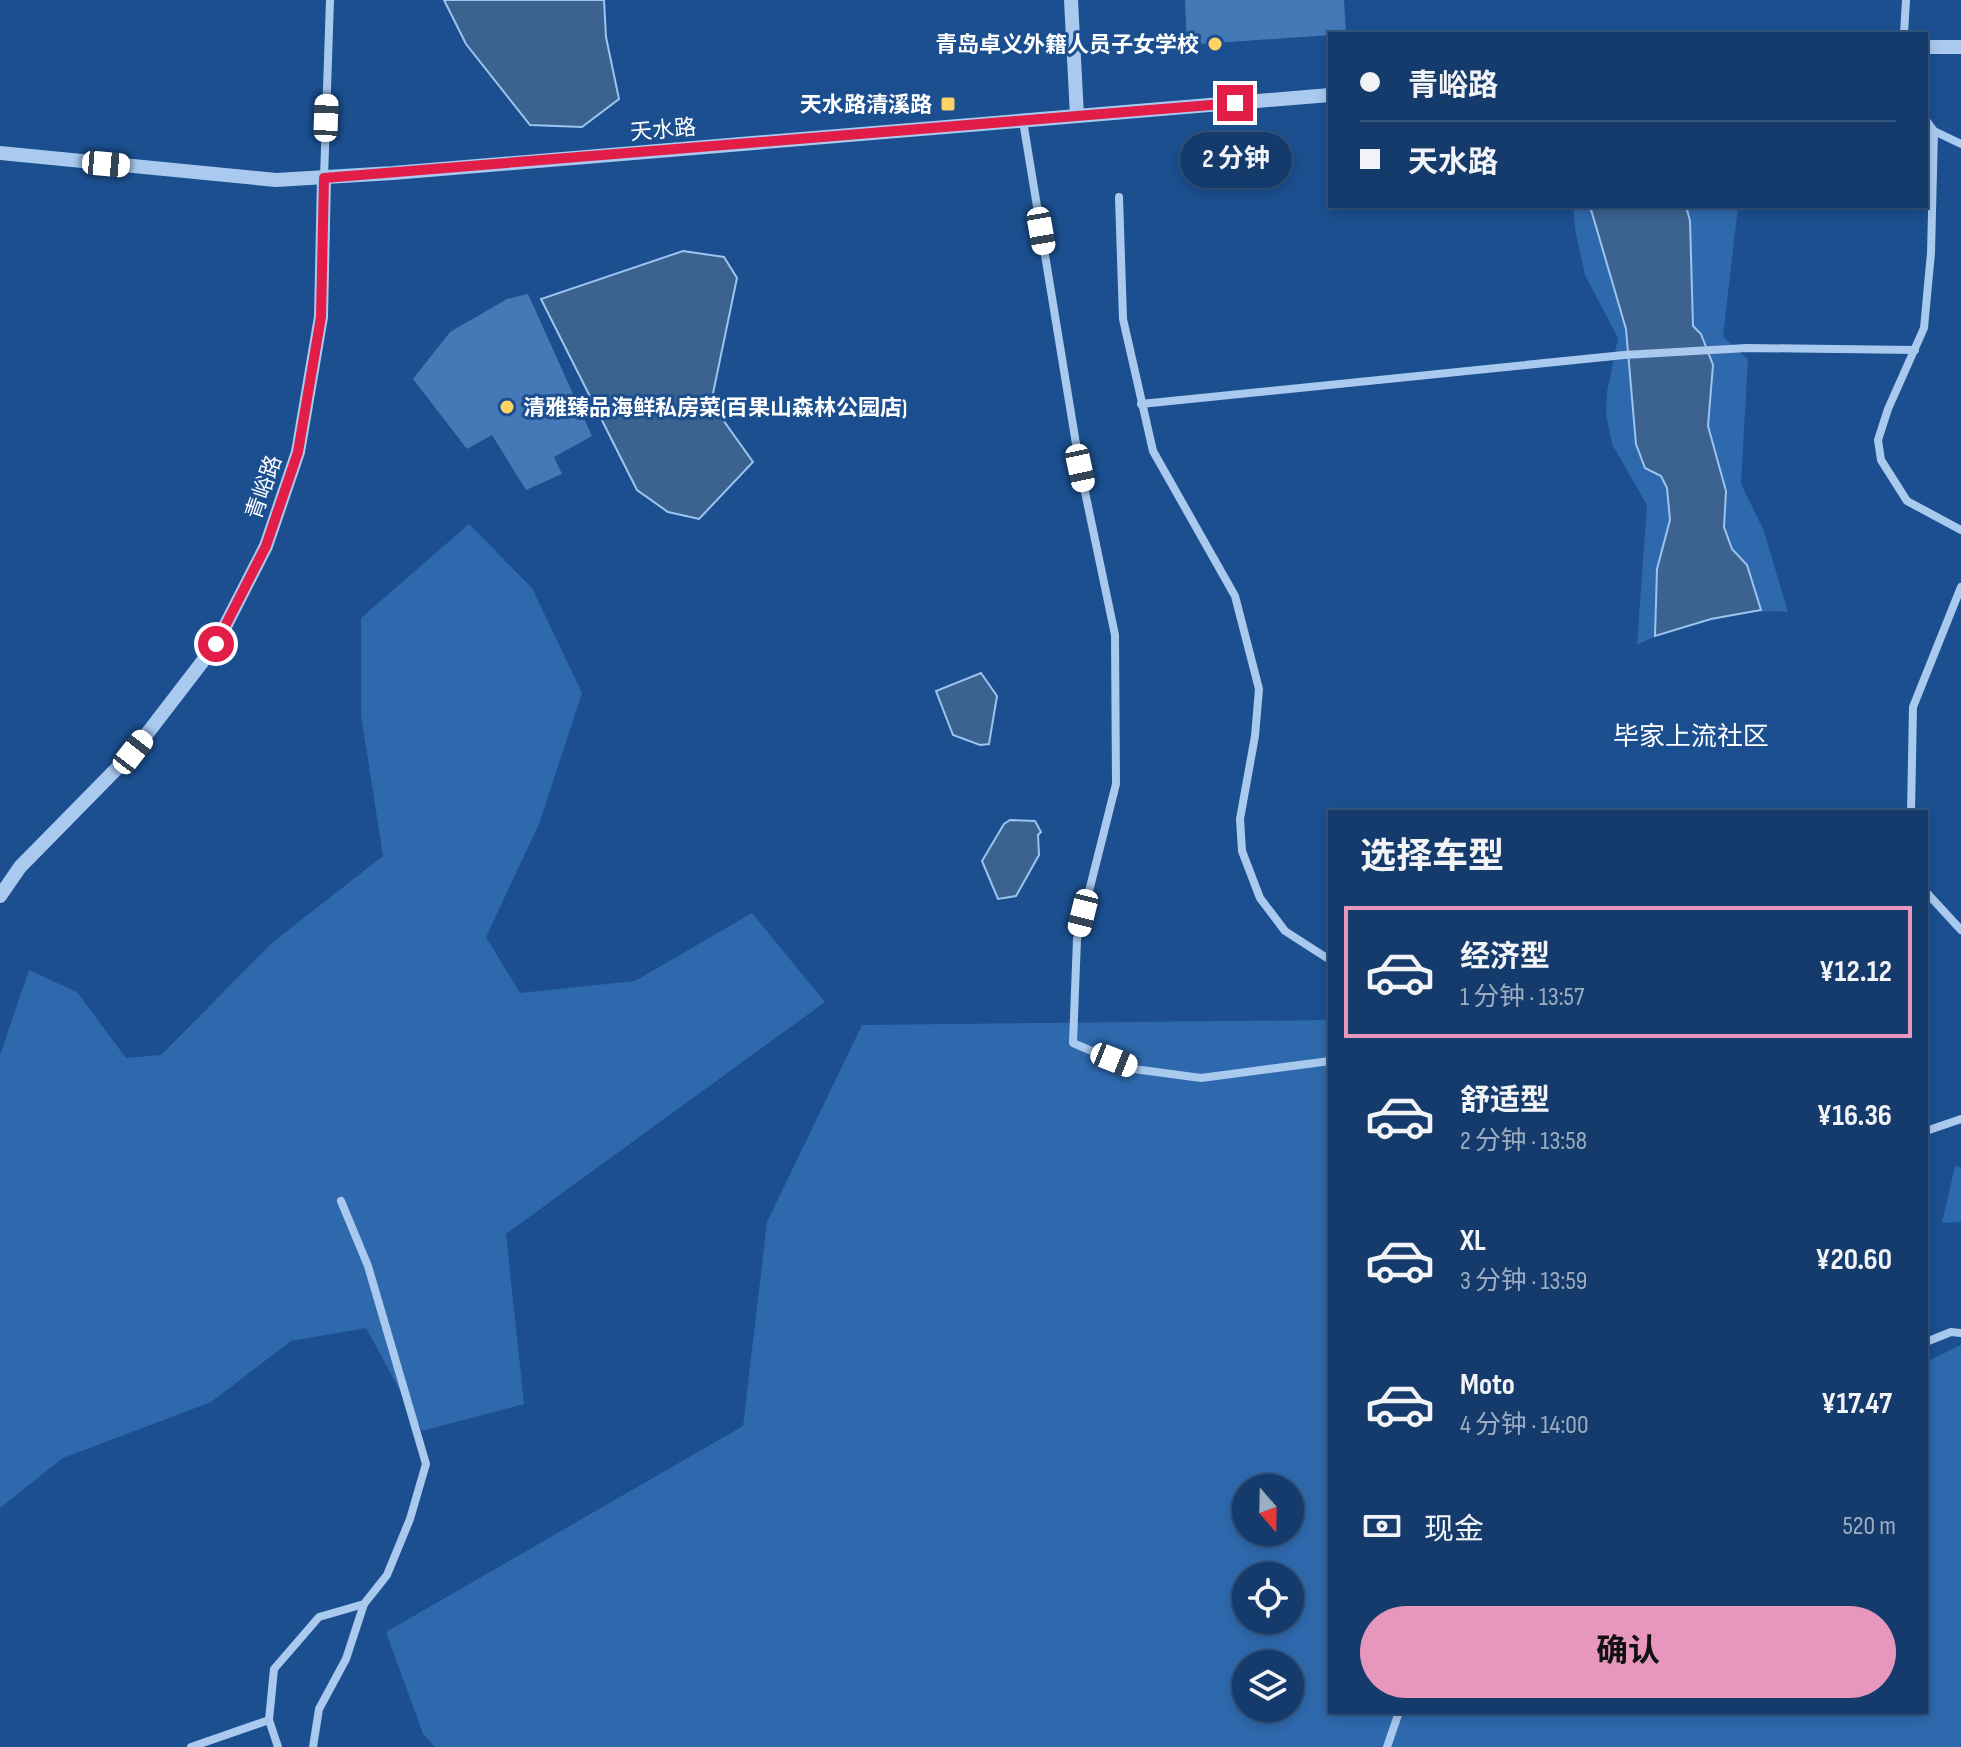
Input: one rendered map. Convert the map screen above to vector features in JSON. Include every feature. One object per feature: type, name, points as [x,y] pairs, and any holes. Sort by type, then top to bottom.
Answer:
[{"type":"street","name":"青峪路","points":[[0,896],[20,867],[133,752],[216,644],[266,546],[298,452],[321,317],[330,0]]},
{"type":"street","points":[[1071,0],[1077,116]]},
{"type":"street","points":[[1904,32],[1906,0]]},
{"type":"street","points":[[1928,47],[1961,47]]},
{"type":"street","name":"天水路","points":[[0,153],[276,180],[324,178],[1328,95]]},
{"type":"street","points":[[1023,121],[1080,468],[1115,635],[1116,784],[1077,939],[1073,1043],[1134,1069],[1201,1078],[1328,1061]]},
{"type":"street","points":[[1928,123],[1934,131],[1961,144]]},
{"type":"street","points":[[1934,131],[1931,253],[1924,328],[1888,409],[1878,440],[1881,460],[1907,501],[1961,530]]},
{"type":"street","points":[[1119,197],[1123,319],[1153,451],[1235,596],[1259,689],[1255,736],[1240,819],[1242,851],[1260,898],[1285,931],[1328,959]]},
{"type":"street","points":[[1141,404],[1624,355],[1747,348],[1915,350]]},
{"type":"street","points":[[1911,810],[1913,707],[1961,587]]},
{"type":"street","points":[[1928,894],[1961,930]]},
{"type":"street","points":[[1928,1130],[1961,1119]]},
{"type":"street","points":[[313,1747],[319,1709],[346,1659],[364,1604],[387,1575],[410,1519],[426,1464],[368,1266],[341,1201]]},
{"type":"street","points":[[1928,1341],[1951,1332],[1961,1333]]},
{"type":"street","points":[[278,1747],[269,1720],[274,1669],[319,1617],[364,1604]]},
{"type":"street","points":[[1387,1747],[1398,1714]]},
{"type":"street","points":[[191,1747],[269,1720]]},
{"type":"shaded area","points":[[444,0],[604,0],[606,37],[619,99],[582,127],[530,125],[466,44]]},
{"type":"shaded area","points":[[1573,208],[1738,208],[1723,337],[1748,359],[1741,484],[1764,531],[1788,612],[1749,612],[1711,619],[1637,645],[1647,505],[1612,444],[1606,415],[1607,392],[1618,338],[1585,275]]},
{"type":"shaded area","points":[[1591,208],[1687,208],[1690,221],[1693,326],[1701,334],[1713,365],[1708,426],[1726,491],[1724,527],[1732,549],[1747,565],[1761,610],[1711,619],[1655,636],[1657,569],[1670,520],[1667,488],[1661,476],[1645,468],[1636,444],[1626,329]]},
{"type":"shaded area","points":[[683,251],[724,257],[737,278],[711,403],[753,462],[699,519],[668,512],[637,490],[541,299]]},
{"type":"shaded area","points":[[469,524],[532,588],[582,693],[539,824],[486,937],[520,993],[635,981],[752,913],[825,1002],[506,1234],[524,1404],[422,1431],[366,1328],[291,1341],[211,1402],[63,1458],[0,1508],[0,1055],[29,970],[77,992],[126,1058],[161,1055],[273,942],[383,856],[361,715],[361,618]]},
{"type":"shaded area","points":[[981,673],[997,696],[989,744],[980,745],[953,735],[936,691]]},
{"type":"shaded area","points":[[1010,820],[1035,821],[1041,832],[1038,835],[1039,855],[1016,896],[998,899],[982,861],[1004,824]]},
{"type":"shaded area","points":[[1328,1020],[1328,1714],[1928,1714],[1928,1361],[1961,1345],[1961,1747],[435,1747],[423,1734],[386,1632],[743,1426],[767,1222],[862,1025]]},
{"type":"shaded area","points":[[1955,1166],[1961,1167],[1961,1222],[1942,1223]]},
{"type":"building","points":[[1185,0],[1344,0],[1346,32],[1187,45]]},
{"type":"building","name":"清雅臻品海鲜私房菜(百果山森林公园店)","points":[[528,294],[592,436],[554,457],[562,474],[526,490],[492,435],[467,449],[413,379],[450,332],[507,299]]},
{"type":"place","name":"青岛卓义外籍人员子女学校","points":[[1215,44]]},
{"type":"place","name":"天水路清溪路","points":[[948,104]]},
{"type":"place","name":"清雅臻品海鲜私房菜(百果山森林公园店)","points":[[507,407]]},
{"type":"district","name":"毕家上流社区","points":[[1691,736]]},
{"type":"route","points":[[216,644],[266,546],[298,452],[321,317],[324,178],[1235,103]]}]
